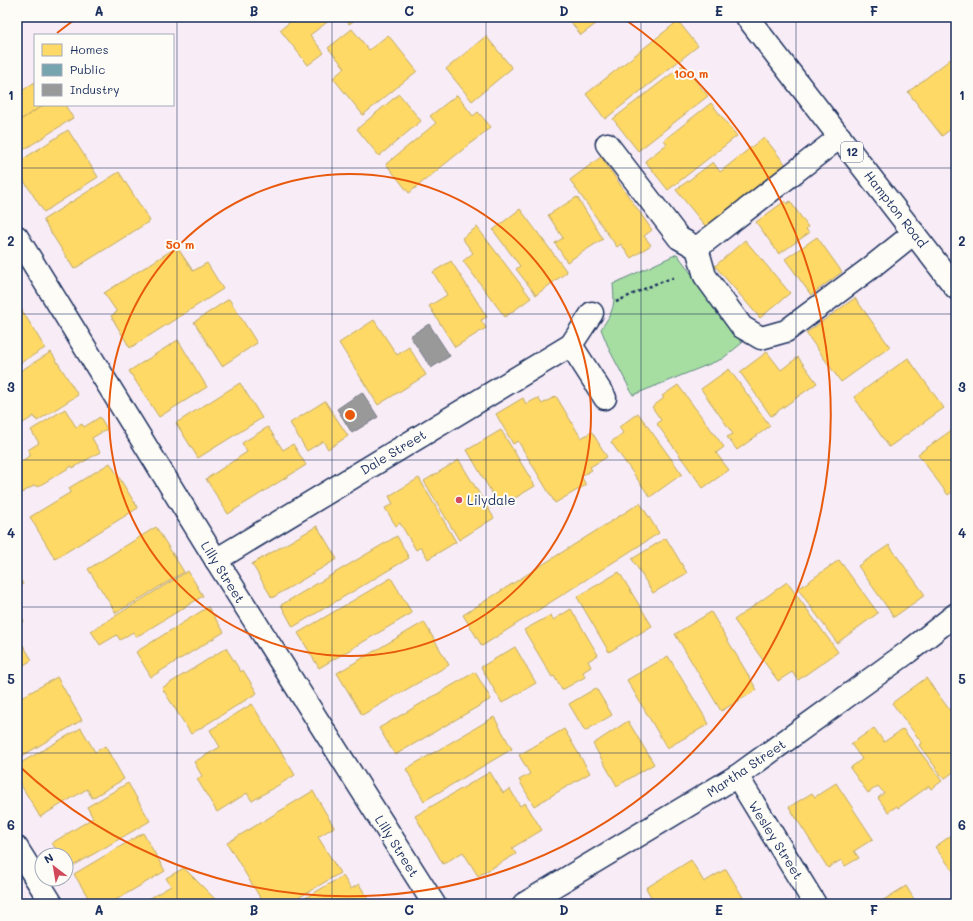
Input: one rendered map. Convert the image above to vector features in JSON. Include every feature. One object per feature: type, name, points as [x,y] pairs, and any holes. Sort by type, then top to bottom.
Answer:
[{"type":"street","name":"Hampton Road","points":[[747,17],[956,288]]},
{"type":"street","points":[[697,248],[840,137]]},
{"type":"street","points":[[607,144],[679,238],[697,248],[705,276],[742,327],[761,338],[786,332],[914,233]]},
{"type":"street","name":"Lilly Street","points":[[17,237],[216,560],[434,904]]},
{"type":"street","name":"Dale Street","points":[[216,560],[571,345],[592,313]]},
{"type":"street","points":[[571,345],[605,398]]},
{"type":"street","name":"Martha Street","points":[[524,904],[737,776],[908,652],[956,614]]},
{"type":"street","name":"Wesley Street","points":[[737,776],[815,904]]},
{"type":"street","points":[[17,848],[52,904]]},
{"type":"path","points":[[592,313],[655,284],[674,277],[695,279],[705,276]]},
{"type":"green space","points":[[677,254],[742,343],[722,359],[633,395],[610,351],[601,329],[613,308],[613,284]]},
{"type":"building: Homes","points":[[286,17],[334,17],[310,35],[324,53],[308,65],[280,30],[290,22]]},
{"type":"building: Homes","points":[[344,17],[359,17],[349,24]]},
{"type":"building: Homes","points":[[567,17],[605,17],[581,35]]},
{"type":"building: Homes","points":[[678,21],[698,46],[605,119],[586,94]]},
{"type":"building: Homes","points":[[352,29],[369,50],[388,35],[417,71],[363,115],[333,78],[345,68],[328,48]]},
{"type":"building: Homes","points":[[486,36],[512,68],[472,101],[446,69]]},
{"type":"building: Homes","points":[[956,55],[956,125],[942,136],[908,92]]},
{"type":"building: Homes","points":[[683,65],[708,96],[638,151],[613,119]]},
{"type":"building: Homes","points":[[34,83],[34,106],[42,106],[17,122],[17,94]]},
{"type":"building: Homes","points":[[399,94],[421,121],[379,156],[357,129]]},
{"type":"building: Homes","points":[[457,95],[473,116],[478,112],[491,127],[409,193],[386,164],[436,123],[430,116]]},
{"type":"building: Homes","points":[[711,103],[737,136],[668,190],[645,161],[667,144],[664,140]]},
{"type":"building: Homes","points":[[42,106],[66,106],[73,118],[17,154],[17,122]]},
{"type":"building: Homes","points":[[68,130],[98,177],[44,212],[17,170],[17,163]]},
{"type":"building: Homes","points":[[764,137],[786,165],[706,227],[676,190],[713,162],[720,172]]},
{"type":"building: Homes","points":[[601,157],[652,230],[644,236],[651,245],[631,258],[621,244],[617,247],[570,180]]},
{"type":"building: Homes","points":[[119,172],[150,221],[74,269],[43,220]]},
{"type":"building: Homes","points":[[577,197],[603,239],[567,262],[555,243],[563,238],[548,215]]},
{"type":"building: Homes","points":[[785,201],[787,204],[790,201],[808,227],[806,229],[809,233],[779,254],[756,222]]},
{"type":"building: Homes","points":[[520,209],[567,272],[536,295],[516,269],[520,266],[493,230]]},
{"type":"building: Homes","points":[[477,227],[531,298],[505,317],[463,261],[473,253],[462,238]]},
{"type":"building: Homes","points":[[817,237],[842,272],[811,295],[785,259]]},
{"type":"building: Homes","points":[[745,240],[790,293],[760,318],[715,266]]},
{"type":"building: Homes","points":[[177,247],[193,271],[207,263],[223,289],[130,348],[111,316],[117,312],[104,293]]},
{"type":"building: Homes","points":[[451,261],[487,317],[481,320],[486,328],[455,347],[429,306],[447,295],[433,272]]},
{"type":"building: Homes","points":[[855,298],[890,347],[841,382],[806,333]]},
{"type":"building: Homes","points":[[229,299],[257,343],[222,366],[194,322]]},
{"type":"building: Homes","points":[[17,302],[45,348],[17,365]]},
{"type":"building: Homes","points":[[374,320],[397,355],[409,347],[426,375],[378,405],[339,343]]},
{"type":"building: Homes","points":[[178,340],[207,387],[159,417],[129,371]]},
{"type":"building: Homes","points":[[51,352],[78,395],[37,421],[34,416],[17,427],[17,373]]},
{"type":"building: Homes","points":[[767,352],[781,370],[798,357],[817,383],[771,416],[740,372]]},
{"type":"building: Homes","points":[[908,358],[944,408],[889,447],[854,397]]},
{"type":"building: Homes","points":[[729,369],[770,426],[737,450],[727,437],[733,434],[701,389]]},
{"type":"building: Homes","points":[[240,383],[262,418],[198,458],[176,423]]},
{"type":"building: Homes","points":[[678,385],[724,447],[716,453],[729,470],[703,488],[657,424],[661,420],[652,407],[664,398],[662,396]]},
{"type":"building: Homes","points":[[556,396],[581,438],[592,432],[607,457],[590,467],[592,470],[581,476],[586,485],[555,503],[518,441],[513,444],[496,414],[523,398],[526,404],[538,398],[542,404]]},
{"type":"building: Homes","points":[[325,401],[348,436],[328,449],[323,441],[307,451],[290,423]]},
{"type":"building: Homes","points":[[65,409],[76,427],[82,424],[84,427],[100,417],[107,429],[92,438],[100,452],[73,468],[72,466],[37,487],[35,485],[20,494],[17,490],[17,464],[31,455],[28,450],[39,443],[31,430]]},
{"type":"building: Homes","points":[[638,413],[682,474],[650,497],[611,442],[623,433],[619,427]]},
{"type":"building: Homes","points":[[268,427],[283,450],[293,444],[306,465],[228,514],[206,479],[247,452],[242,443]]},
{"type":"building: Homes","points":[[956,427],[956,489],[948,495],[918,454]]},
{"type":"building: Homes","points":[[501,430],[535,486],[500,507],[467,450]]},
{"type":"building: Homes","name":"Lilydale","points":[[459,460],[494,518],[459,540],[424,481]]},
{"type":"building: Homes","points":[[110,463],[138,508],[55,559],[30,517],[71,492],[69,488]]},
{"type":"building: Homes","points":[[419,478],[456,542],[428,559],[421,547],[416,550],[400,523],[396,526],[385,508],[393,504],[389,496]]},
{"type":"building: Homes","points":[[640,503],[659,533],[482,646],[463,615]]},
{"type":"building: Homes","points":[[317,526],[337,559],[272,598],[252,564]]},
{"type":"building: Homes","points":[[156,527],[184,572],[116,613],[88,569]]},
{"type":"building: Homes","points":[[397,536],[409,558],[293,627],[281,605]]},
{"type":"building: Homes","points":[[666,538],[687,573],[653,593],[632,559]]},
{"type":"building: Homes","points":[[889,545],[925,595],[894,617],[858,566]]},
{"type":"building: Homes","points":[[839,560],[878,613],[837,643],[798,589]]},
{"type":"building: Homes","points":[[188,571],[203,596],[136,637],[133,632],[120,640],[117,635],[100,645],[91,631]]},
{"type":"building: Homes","points":[[619,572],[652,626],[609,652],[577,597]]},
{"type":"building: Homes","points":[[17,574],[23,584],[17,587]]},
{"type":"building: Homes","points":[[391,578],[412,613],[319,668],[298,633]]},
{"type":"building: Homes","points":[[787,582],[838,652],[798,680],[792,672],[778,681],[734,620]]},
{"type":"building: Homes","points":[[208,607],[224,632],[151,677],[136,652]]},
{"type":"building: Homes","points":[[17,609],[24,621],[17,626]]},
{"type":"building: Homes","points":[[571,609],[598,655],[588,661],[591,667],[583,672],[585,677],[562,690],[554,676],[552,677],[524,630],[551,615],[553,620]]},
{"type":"building: Homes","points":[[711,612],[757,690],[721,711],[675,634]]},
{"type":"building: Homes","points":[[424,622],[449,665],[362,715],[337,673]]},
{"type":"building: Homes","points":[[17,635],[32,660],[17,669]]},
{"type":"building: Homes","points":[[515,647],[536,683],[502,703],[481,667]]},
{"type":"building: Homes","points":[[226,648],[241,672],[243,670],[257,693],[191,734],[162,688]]},
{"type":"building: Homes","points":[[668,656],[709,724],[667,748],[627,680]]},
{"type":"building: Homes","points":[[475,672],[491,699],[395,755],[379,728]]},
{"type":"building: Homes","points":[[57,677],[82,720],[17,759],[17,700]]},
{"type":"building: Homes","points":[[926,678],[951,712],[956,708],[956,770],[944,779],[919,745],[922,743],[892,703]]},
{"type":"building: Homes","points":[[596,688],[612,715],[585,731],[569,704]]},
{"type":"building: Homes","points":[[252,704],[295,775],[252,801],[247,793],[217,812],[197,779],[202,776],[194,762],[220,747],[210,730]]},
{"type":"building: Homes","points":[[494,717],[512,749],[424,801],[406,769]]},
{"type":"building: Homes","points":[[628,721],[654,764],[617,786],[593,744]]},
{"type":"building: Homes","points":[[81,728],[95,752],[105,746],[124,779],[92,798],[87,789],[40,817],[17,778],[17,765]]},
{"type":"building: Homes","points":[[874,728],[884,742],[903,729],[942,781],[931,789],[929,786],[898,808],[897,806],[888,812],[878,798],[884,793],[878,786],[868,793],[850,768],[862,759],[851,744]]},
{"type":"building: Homes","points":[[564,729],[590,773],[534,806],[519,780],[530,774],[519,755]]},
{"type":"building: Homes","points":[[490,772],[503,793],[510,789],[520,806],[525,803],[542,830],[512,848],[516,854],[478,876],[463,852],[443,864],[415,816]]},
{"type":"building: Homes","points":[[128,783],[150,821],[74,865],[74,847],[55,847],[52,843],[93,818],[87,807]]},
{"type":"building: Homes","points":[[836,783],[873,839],[854,851],[859,858],[845,866],[841,860],[828,868],[789,807],[812,793],[815,797]]},
{"type":"building: Homes","points":[[313,791],[334,827],[318,837],[340,873],[288,904],[264,904],[227,843]]},
{"type":"building: Homes","points":[[956,832],[956,875],[935,847]]},
{"type":"building: Homes","points":[[143,833],[165,871],[109,904],[92,904],[74,874]]},
{"type":"building: Homes","points":[[691,860],[704,882],[726,869],[747,904],[655,904],[646,888]]},
{"type":"building: Homes","points":[[184,868],[220,904],[140,904],[171,886],[166,878]]},
{"type":"building: Homes","points":[[343,876],[351,889],[359,884],[371,904],[295,904]]},
{"type":"building: Homes","points":[[906,886],[917,904],[877,904]]},
{"type":"building: Public","points":[[864,17],[873,17],[867,21]]},
{"type":"building: Industry","points":[[429,324],[450,356],[431,368],[410,336]]},
{"type":"building: Industry","points":[[362,392],[378,417],[352,433],[337,409]]},
{"type":"place","name":"Lilydale","points":[[459,500]]}]
